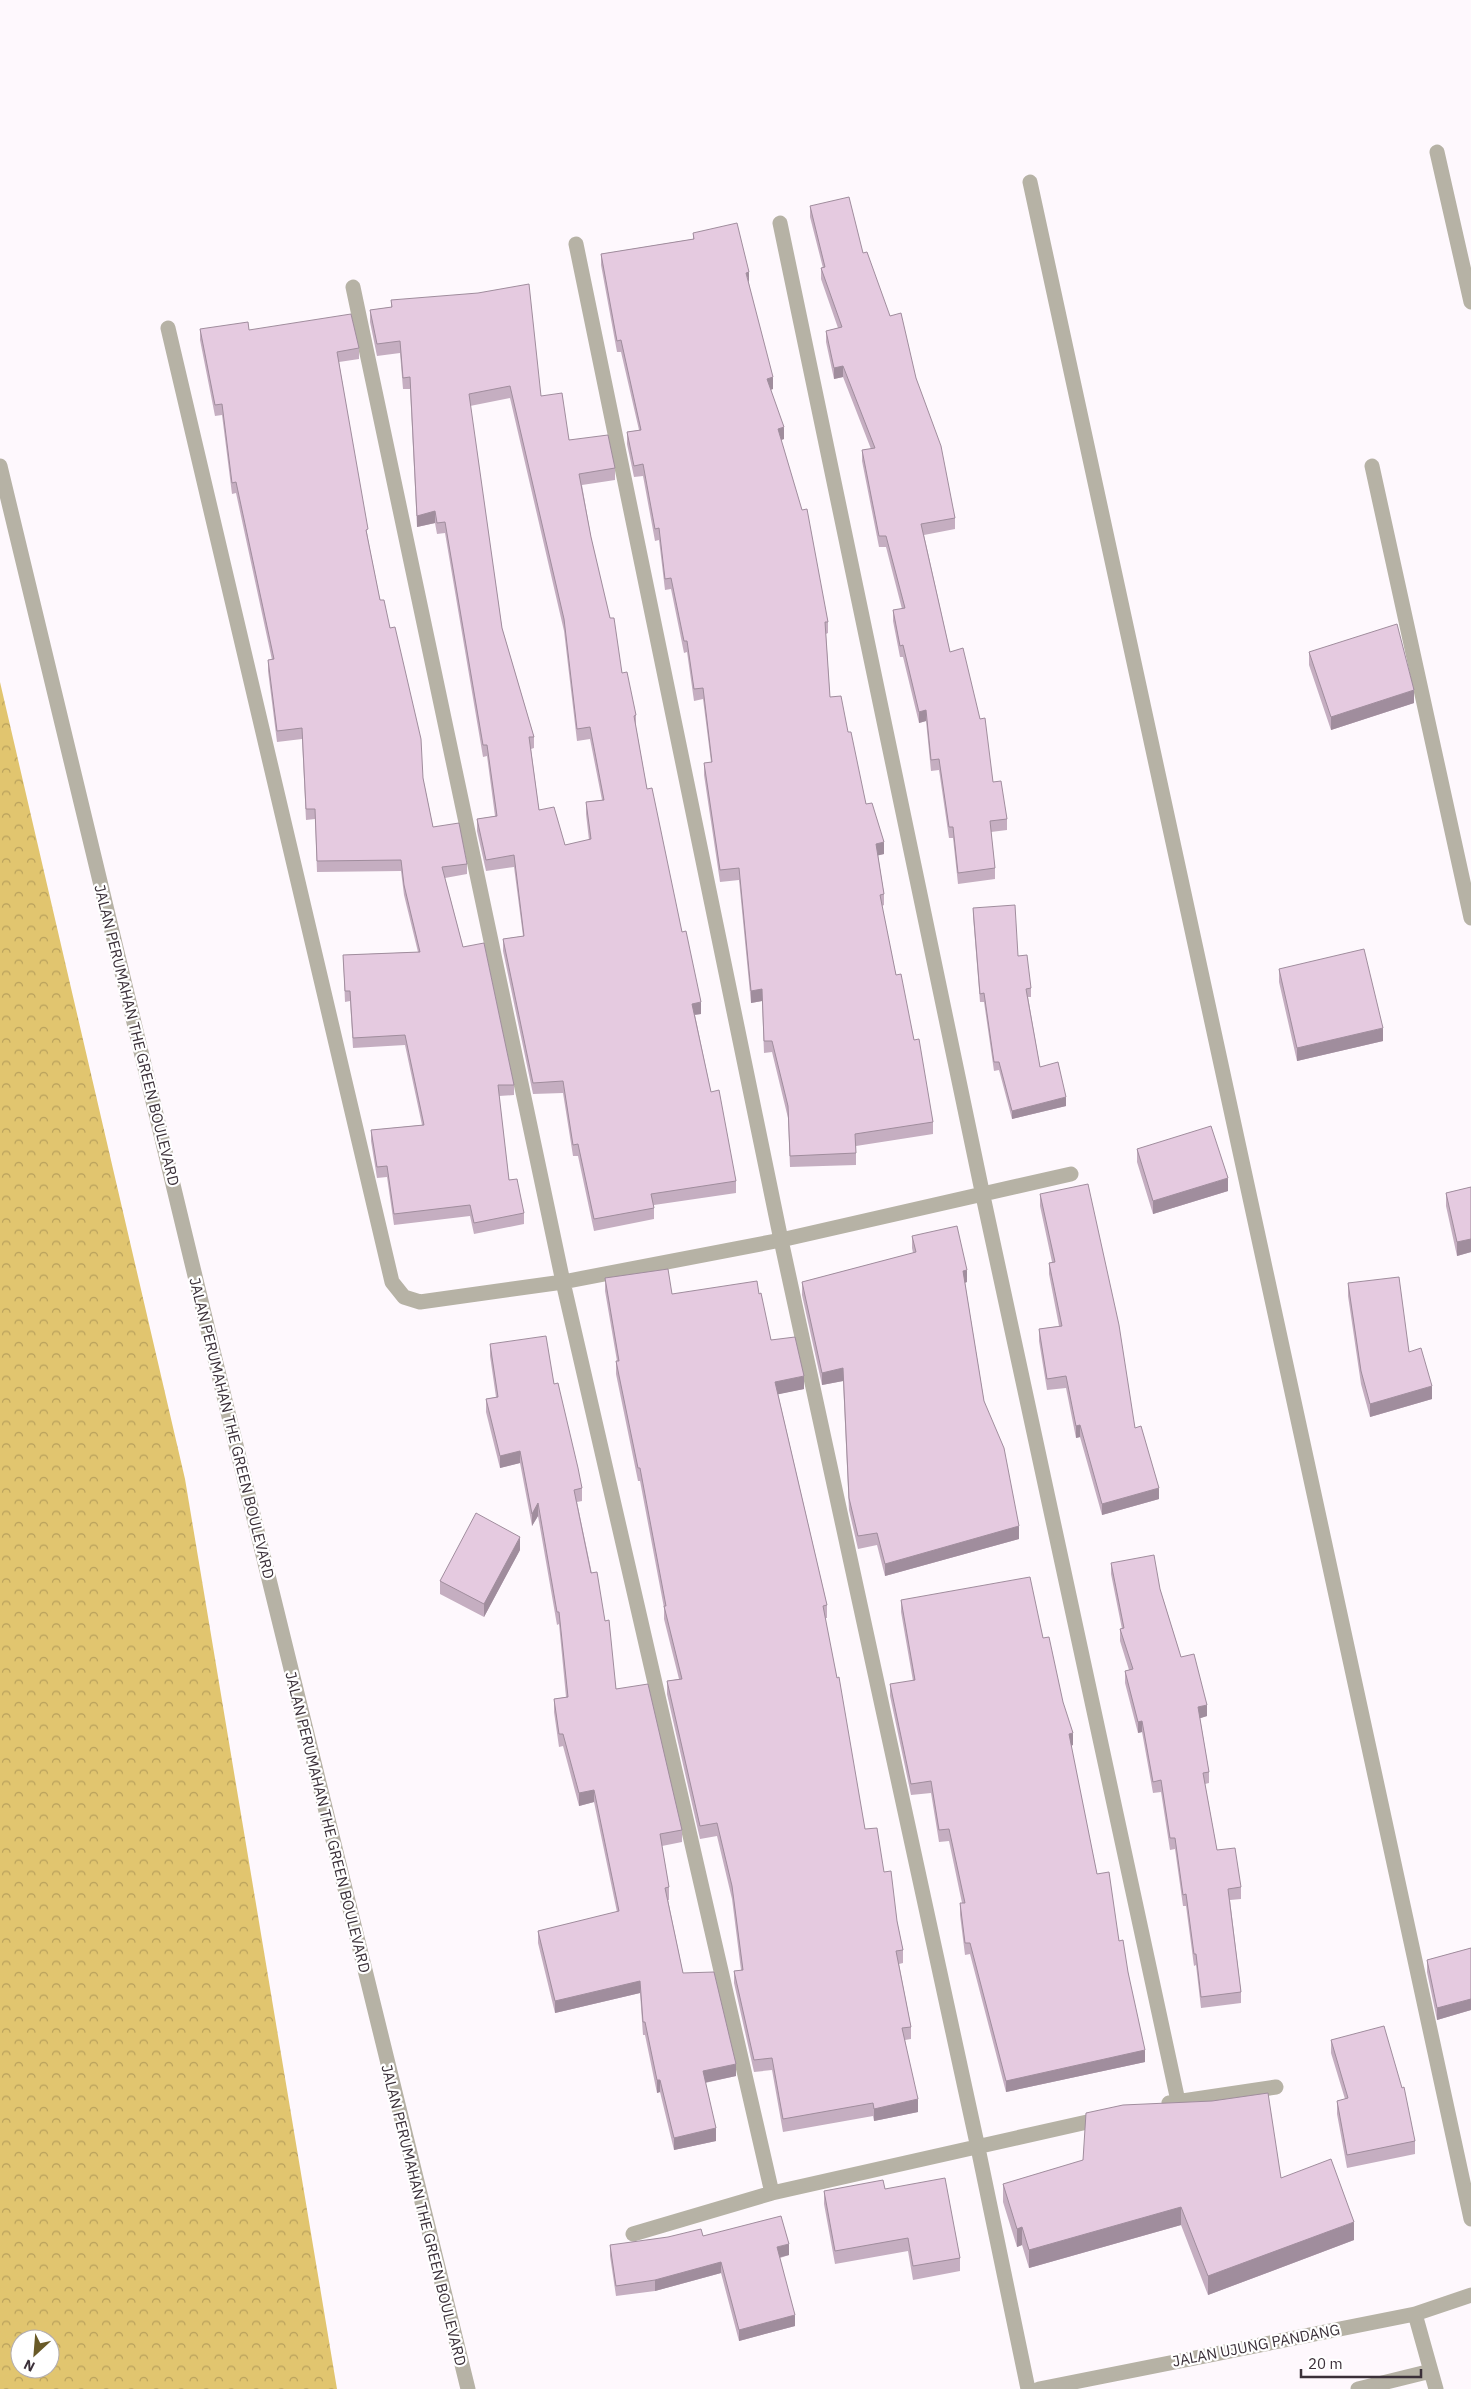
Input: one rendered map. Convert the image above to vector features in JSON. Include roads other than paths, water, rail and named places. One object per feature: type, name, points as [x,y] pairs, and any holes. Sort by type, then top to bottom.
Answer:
[{"type":"street","points":[[1437,152],[1471,302]]},
{"type":"street","points":[[1030,182],[1471,2219]]},
{"type":"street","points":[[780,223],[983,1196],[1178,2101]]},
{"type":"street","points":[[576,244],[781,1240],[978,2148],[1028,2389]]},
{"type":"street","points":[[353,287],[563,1282],[772,2193]]},
{"type":"street","points":[[168,328],[392,1282],[404,1297],[420,1302],[563,1282],[781,1240],[983,1196],[1071,1174]]},
{"type":"street","name":"JALAN PERUMAHAN THE GREEN BOULEVARD","points":[[0,466],[231,1426],[468,2389]]},
{"type":"street","points":[[1372,466],[1471,918]]},
{"type":"street","points":[[1150,2108],[1178,2101],[1276,2087]]},
{"type":"street","points":[[633,2234],[772,2193],[978,2148],[1121,2114]]},
{"type":"street","name":"JALAN UJUNG PANDANG","points":[[1039,2389],[1415,2314],[1471,2295]]},
{"type":"street","points":[[1415,2314],[1436,2389]]},
{"type":"street","points":[[1358,2389],[1431,2371]]}]
